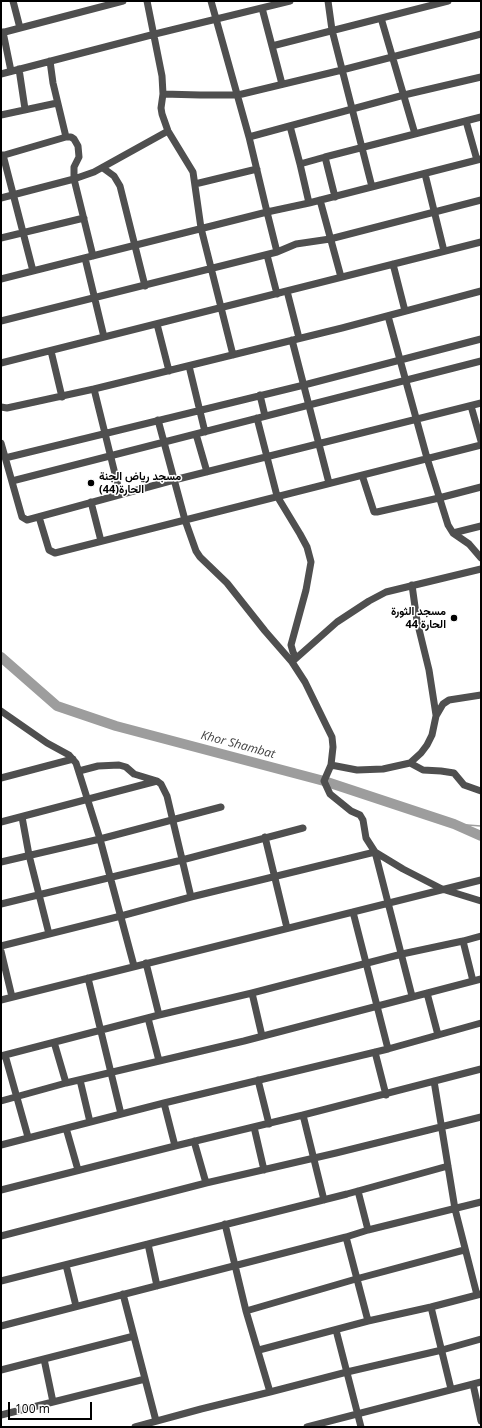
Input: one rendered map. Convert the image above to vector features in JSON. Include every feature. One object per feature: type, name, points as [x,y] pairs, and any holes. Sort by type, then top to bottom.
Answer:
[{"type":"street","points":[[13,1],[20,28]]},
{"type":"street","points":[[11,71],[2,32],[123,1]]},
{"type":"street","points":[[147,1],[155,34],[162,76],[162,114],[168,131],[192,172],[201,228],[210,269],[233,355]]},
{"type":"street","points":[[211,1],[238,94],[277,252]]},
{"type":"street","points":[[1,74],[290,1]]},
{"type":"street","points":[[328,1],[332,30],[372,187]]},
{"type":"street","points":[[272,46],[381,18],[436,2],[448,1]]},
{"type":"street","points":[[262,8],[282,84]]},
{"type":"street","points":[[381,18],[415,134]]},
{"type":"street","points":[[163,94],[238,94],[342,70],[481,34]]},
{"type":"street","points":[[50,61],[66,137]]},
{"type":"street","points":[[19,69],[25,109]]},
{"type":"street","points":[[249,137],[352,109],[481,77]]},
{"type":"street","points":[[1,115],[58,103]]},
{"type":"street","points":[[300,164],[481,117]]},
{"type":"street","points":[[1,279],[479,160],[466,121]]},
{"type":"street","points":[[290,126],[309,203]]},
{"type":"street","points":[[1,198],[86,176],[168,131]]},
{"type":"street","points":[[33,271],[14,194],[2,155],[66,137],[71,137],[74,139],[78,146],[79,157],[74,167],[74,179],[93,256]]},
{"type":"street","points":[[325,158],[335,197]]},
{"type":"street","points":[[103,168],[114,176],[120,186],[145,286]]},
{"type":"street","points":[[195,184],[257,169]]},
{"type":"street","points":[[426,174],[444,251]]},
{"type":"street","points":[[320,200],[340,277]]},
{"type":"street","points":[[1,321],[266,255],[296,244],[330,239],[481,200]]},
{"type":"street","points":[[1,238],[84,218]]},
{"type":"street","points":[[1,364],[481,242]]},
{"type":"street","points":[[266,255],[277,294]]},
{"type":"street","points":[[85,258],[104,338]]},
{"type":"street","points":[[393,264],[405,311]]},
{"type":"street","points":[[287,291],[304,385],[329,483]]},
{"type":"street","points":[[3,408],[62,397],[189,366],[481,291]]},
{"type":"street","points":[[388,316],[416,420],[448,525],[453,533],[469,544],[481,558]]},
{"type":"street","points":[[157,324],[168,371]]},
{"type":"street","points":[[5,458],[400,361],[481,339]]},
{"type":"street","points":[[51,351],[62,397]]},
{"type":"street","points":[[12,481],[481,361]]},
{"type":"street","points":[[189,366],[205,432]]},
{"type":"street","points":[[94,389],[120,494]]},
{"type":"street","points":[[260,395],[265,416]]},
{"type":"street","points":[[1,443],[23,518],[28,520],[174,480],[481,404]]},
{"type":"street","points":[[471,406],[481,441]]},
{"type":"street","points":[[257,418],[277,496],[300,534],[307,548],[311,562],[306,590],[292,645],[292,652],[294,660],[319,708],[332,738],[333,755],[331,765],[324,781],[330,794],[351,811],[360,815],[363,820],[366,838],[375,852],[412,996]]},
{"type":"street","points":[[158,420],[185,520],[196,551],[200,557],[227,583],[265,631],[294,660]]},
{"type":"street","points":[[196,434],[206,472]]},
{"type":"street","points":[[39,517],[49,550],[55,553],[481,445]]},
{"type":"street","points":[[362,475],[374,512],[481,487]]},
{"type":"street","points":[[91,502],[101,541]]},
{"type":"street","points":[[453,533],[481,526]]},
{"type":"street","points":[[294,660],[337,622],[354,610],[386,592],[481,569]]},
{"type":"street","points":[[412,585],[429,670],[436,716]]},
{"type":"street","points":[[331,765],[357,770],[383,769],[410,763],[427,745],[432,735],[436,716],[443,704],[450,700],[481,695]]},
{"type":"street","points":[[1,711],[41,740],[73,759],[79,771],[100,839],[134,966]]},
{"type":"street","points":[[1,778],[73,759]]},
{"type":"street","points":[[410,763],[423,770],[441,770],[454,773],[464,785],[481,791]]},
{"type":"street","points":[[79,771],[98,766],[119,765],[126,767],[134,774],[158,781],[164,787],[191,897]]},
{"type":"street","points":[[1,822],[158,781]]},
{"type":"street","points":[[1,862],[100,839],[221,807]]},
{"type":"street","points":[[22,817],[49,934]]},
{"type":"street","points":[[1,904],[182,860],[303,828]]},
{"type":"street","points":[[265,838],[287,928]]},
{"type":"street","points":[[1,946],[191,897],[375,852],[403,869],[442,889],[481,901]]},
{"type":"street","points":[[1,1000],[481,880]]},
{"type":"street","points":[[353,912],[388,1049]]},
{"type":"street","points":[[28,1137],[18,1096],[3,1055],[402,954],[481,936]]},
{"type":"street","points":[[463,941],[473,981]]},
{"type":"street","points":[[1,951],[12,997]]},
{"type":"street","points":[[146,963],[159,1015]]},
{"type":"street","points":[[88,978],[121,1114]]},
{"type":"street","points":[[1,1101],[66,1083],[262,1036],[481,979]]},
{"type":"street","points":[[252,993],[262,1036]]},
{"type":"street","points":[[427,993],[438,1035]]},
{"type":"street","points":[[148,1018],[159,1061]]},
{"type":"street","points":[[1,1145],[164,1103],[388,1049],[481,1023]]},
{"type":"street","points":[[54,1042],[66,1083]]},
{"type":"street","points":[[375,1052],[386,1094]]},
{"type":"street","points":[[1,1190],[194,1141],[254,1128],[481,1069]]},
{"type":"street","points":[[80,1080],[90,1122]]},
{"type":"street","points":[[258,1080],[269,1124]]},
{"type":"street","points":[[259,1350],[368,1321],[431,1307],[479,1294],[464,1250],[434,1081]]},
{"type":"street","points":[[164,1103],[175,1146]]},
{"type":"street","points":[[303,1115],[324,1200]]},
{"type":"street","points":[[1,1236],[206,1183],[481,1117]]},
{"type":"street","points":[[66,1128],[78,1170]]},
{"type":"street","points":[[254,1128],[264,1170]]},
{"type":"street","points":[[194,1141],[206,1183]]},
{"type":"street","points":[[1,1281],[324,1200],[448,1166]]},
{"type":"street","points":[[358,1191],[368,1230]]},
{"type":"street","points":[[1,1326],[481,1202]]},
{"type":"street","points":[[457,1208],[481,1208]]},
{"type":"street","points":[[225,1224],[246,1311],[259,1350],[270,1392]]},
{"type":"street","points":[[346,1237],[368,1321]]},
{"type":"street","points":[[148,1244],[157,1286]]},
{"type":"street","points":[[246,1311],[464,1250]]},
{"type":"street","points":[[66,1265],[76,1306]]},
{"type":"street","points":[[123,1294],[156,1421]]},
{"type":"street","points":[[431,1307],[451,1389]]},
{"type":"street","points":[[336,1330],[361,1427]]},
{"type":"street","points":[[1,1370],[134,1336]]},
{"type":"street","points":[[135,1427],[144,1426],[156,1421],[347,1372],[442,1350],[481,1338]]},
{"type":"street","points":[[44,1359],[53,1402]]},
{"type":"street","points":[[1,1415],[145,1379]]},
{"type":"street","points":[[307,1427],[481,1382]]},
{"type":"street","points":[[473,1384],[481,1421]]},
{"type":"waterway","name":"Khor Shambat","points":[[1,657],[57,706],[116,726],[324,781],[454,824],[481,836]]},
{"type":"waterway","points":[[454,824],[481,826]]},
{"type":"place","name":"مسجد رياض الجنة الحارة(44)","points":[[91,483]]},
{"type":"place","name":"مسجد الثورة الحارة 44","points":[[454,618]]}]
